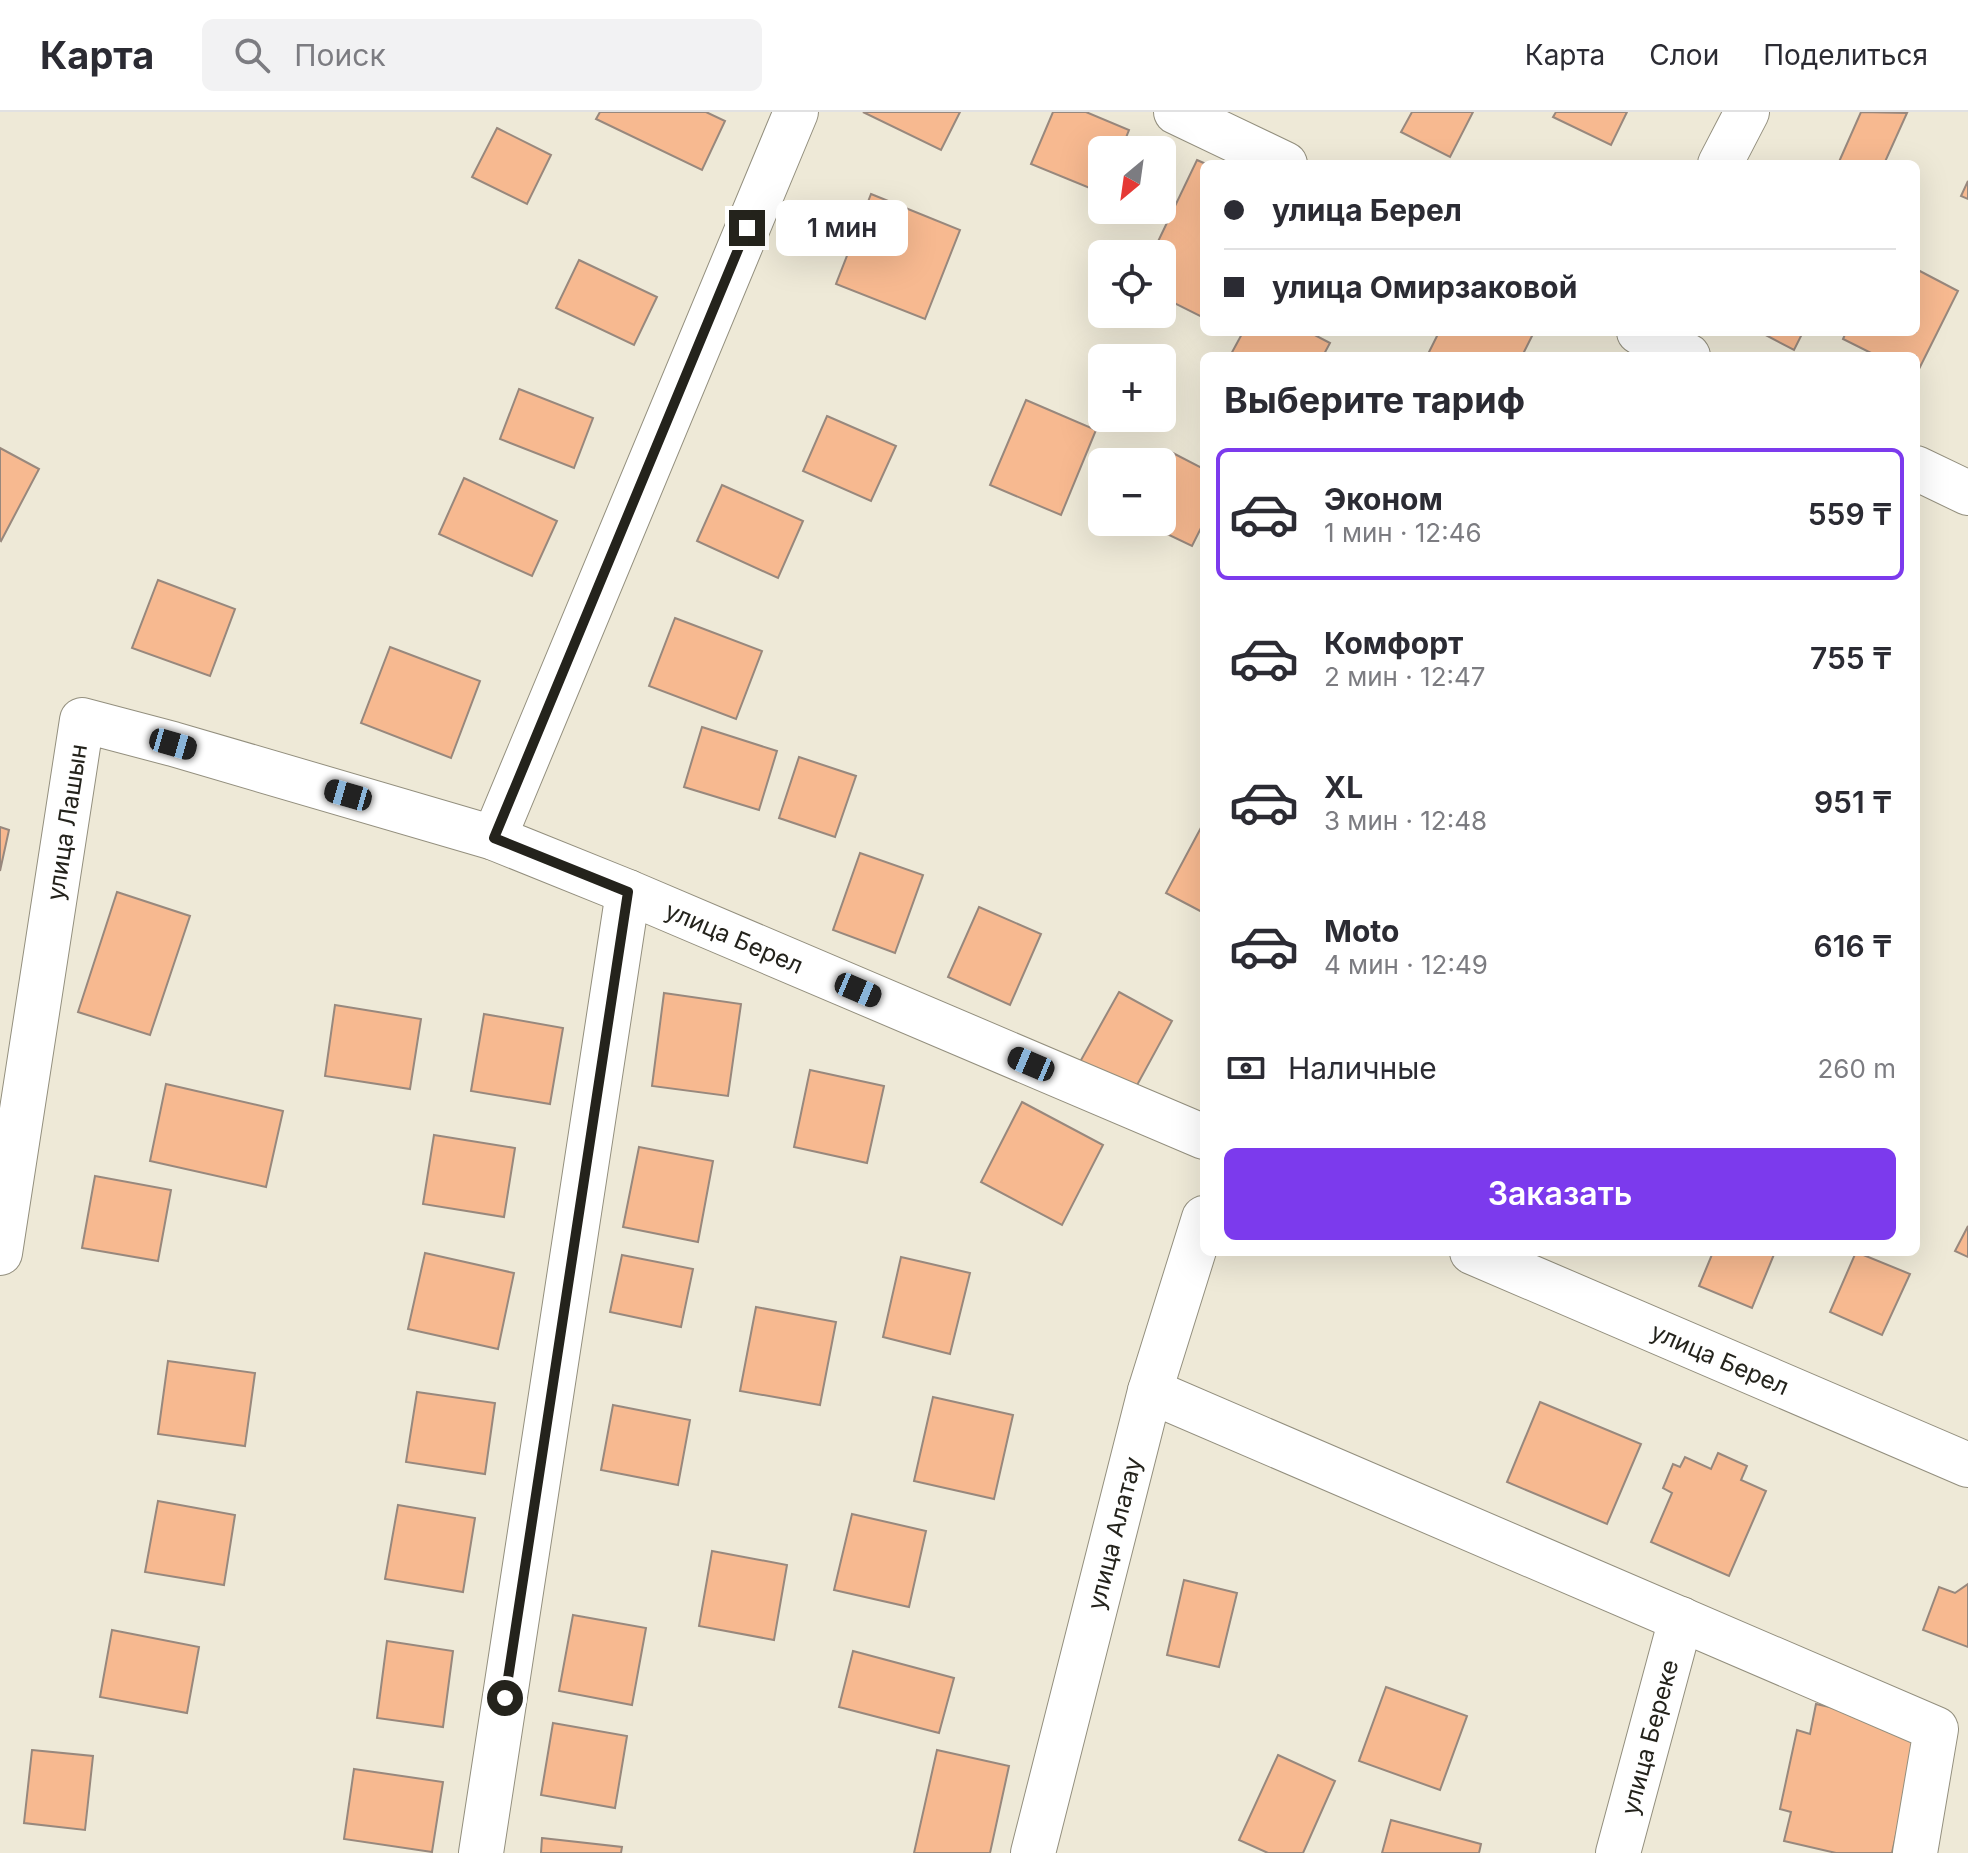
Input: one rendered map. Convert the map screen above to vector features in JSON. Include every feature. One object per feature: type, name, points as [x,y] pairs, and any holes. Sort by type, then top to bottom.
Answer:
[{"type":"street","points":[[494,838],[796,112]]},
{"type":"street","points":[[1176,112],[1277,160]]},
{"type":"street","points":[[1722,160],[1747,112]]},
{"type":"street","points":[[1645,336],[1679,352]]},
{"type":"street","points":[[1920,470],[1968,493]]},
{"type":"street","name":"улица Лашын","points":[[0,1253],[82,720],[494,838],[628,892]]},
{"type":"street","points":[[481,1853],[628,892]]},
{"type":"street","name":"улица Берел","points":[[628,892],[1200,1135]]},
{"type":"street","name":"улица Алатау","points":[[1033,1853],[1150,1391],[1200,1231]]},
{"type":"street","name":"улица Берел","points":[[1481,1256],[1968,1465]]},
{"type":"street","points":[[1150,1391],[1936,1729],[1915,1853]]},
{"type":"street","name":"улица Береке","points":[[1618,1853],[1681,1619]]},
{"type":"building","points":[[600,112],[706,112],[725,121],[702,170],[596,119]]},
{"type":"building","points":[[863,112],[960,112],[941,150]]},
{"type":"building","points":[[1053,112],[1086,112],[1129,130],[1127,136],[1088,136],[1088,187],[1031,164]]},
{"type":"building","points":[[1412,112],[1473,112],[1450,157],[1401,132]]},
{"type":"building","points":[[1556,112],[1627,112],[1611,145],[1553,117]]},
{"type":"building","points":[[1861,112],[1907,113],[1886,160],[1840,160]]},
{"type":"building","points":[[497,128],[551,155],[527,204],[472,177]]},
{"type":"building","points":[[1197,160],[1200,161],[1200,316],[1176,304],[1176,240],[1159,240],[1166,224],[1176,224],[1176,204]]},
{"type":"building","points":[[1968,181],[1968,199],[1961,196]]},
{"type":"building","points":[[871,194],[960,230],[925,319],[836,284]]},
{"type":"building","points":[[579,260],[657,297],[634,345],[556,308]]},
{"type":"building","points":[[1920,271],[1958,291],[1920,367],[1920,352],[1869,352],[1843,339],[1844,336],[1920,336]]},
{"type":"building","points":[[1241,336],[1317,336],[1330,343],[1325,352],[1232,352]]},
{"type":"building","points":[[1437,336],[1532,336],[1524,352],[1429,352]]},
{"type":"building","points":[[1768,336],[1801,336],[1794,350]]},
{"type":"building","points":[[519,389],[593,418],[574,468],[500,439]]},
{"type":"building","points":[[1026,400],[1088,427],[1088,432],[1095,432],[1061,515],[990,485]]},
{"type":"building","points":[[827,416],[896,446],[871,501],[803,471]]},
{"type":"building","points":[[0,448],[39,469],[1,541],[0,540]]},
{"type":"building","points":[[1176,455],[1200,467],[1200,530],[1192,546],[1171,536],[1176,536]]},
{"type":"building","points":[[464,478],[557,521],[532,576],[439,534]]},
{"type":"building","points":[[722,485],[803,521],[778,578],[697,541]]},
{"type":"building","points":[[158,580],[235,609],[210,676],[132,648]]},
{"type":"building","points":[[675,618],[762,651],[736,719],[649,686]]},
{"type":"building","points":[[390,647],[480,681],[451,758],[361,723]]},
{"type":"building","points":[[702,727],[777,751],[759,810],[684,787]]},
{"type":"building","points":[[799,757],[856,776],[835,837],[779,818]]},
{"type":"building","points":[[0,827],[9,830],[0,871]]},
{"type":"building","points":[[1200,829],[1200,911],[1166,893]]},
{"type":"building","points":[[860,853],[923,875],[895,953],[833,930]]},
{"type":"building","points":[[117,892],[190,916],[150,1035],[78,1012]]},
{"type":"building","points":[[979,907],[1041,934],[1010,1005],[948,977]]},
{"type":"building","points":[[1119,992],[1172,1021],[1130,1098],[1076,1069]]},
{"type":"building","points":[[664,993],[741,1004],[728,1096],[652,1086]]},
{"type":"building","points":[[335,1005],[421,1019],[410,1089],[325,1076]]},
{"type":"building","points":[[484,1014],[563,1028],[550,1104],[471,1091]]},
{"type":"building","points":[[810,1070],[884,1086],[867,1163],[794,1147]]},
{"type":"building","points":[[166,1084],[283,1111],[266,1187],[150,1161]]},
{"type":"building","points":[[1022,1102],[1103,1145],[1062,1225],[981,1182]]},
{"type":"building","points":[[434,1135],[515,1148],[504,1217],[423,1204]]},
{"type":"building","points":[[639,1147],[713,1161],[698,1242],[623,1227]]},
{"type":"building","points":[[95,1176],[171,1190],[158,1261],[82,1248]]},
{"type":"building","points":[[1968,1226],[1968,1257],[1955,1251]]},
{"type":"building","points":[[425,1253],[514,1273],[498,1349],[408,1329]]},
{"type":"building","points":[[622,1255],[693,1269],[681,1327],[610,1312]]},
{"type":"building","points":[[1711,1256],[1773,1256],[1752,1308],[1699,1286]]},
{"type":"building","points":[[1854,1256],[1866,1256],[1910,1274],[1882,1335],[1830,1312]]},
{"type":"building","points":[[901,1257],[970,1273],[950,1354],[883,1337]]},
{"type":"building","points":[[756,1307],[836,1322],[820,1405],[740,1391]]},
{"type":"building","points":[[168,1361],[255,1373],[245,1446],[158,1434]]},
{"type":"building","points":[[417,1392],[495,1403],[485,1474],[406,1462]]},
{"type":"building","points":[[933,1397],[1013,1415],[994,1499],[914,1481]]},
{"type":"building","points":[[1540,1402],[1641,1444],[1607,1524],[1507,1482]]},
{"type":"building","points":[[613,1405],[690,1420],[678,1485],[601,1470]]},
{"type":"building","points":[[1718,1453],[1747,1466],[1741,1480],[1766,1491],[1729,1576],[1651,1542],[1672,1493],[1663,1488],[1673,1464],[1680,1467],[1685,1457],[1711,1469]]},
{"type":"building","points":[[158,1501],[235,1515],[224,1585],[145,1572]]},
{"type":"building","points":[[398,1505],[475,1518],[463,1592],[385,1579]]},
{"type":"building","points":[[852,1514],[926,1531],[909,1607],[834,1590]]},
{"type":"building","points":[[712,1551],[787,1565],[774,1640],[699,1626]]},
{"type":"building","points":[[1184,1580],[1237,1593],[1219,1667],[1167,1655]]},
{"type":"building","points":[[1968,1584],[1968,1647],[1923,1630],[1939,1587],[1955,1593]]},
{"type":"building","points":[[573,1615],[646,1628],[632,1705],[559,1691]]},
{"type":"building","points":[[112,1630],[199,1647],[187,1713],[100,1697]]},
{"type":"building","points":[[387,1641],[453,1651],[443,1727],[377,1718]]},
{"type":"building","points":[[853,1651],[954,1678],[939,1733],[839,1707]]},
{"type":"building","points":[[1386,1687],[1467,1716],[1440,1790],[1359,1761]]},
{"type":"building","points":[[1816,1704],[1920,1727],[1892,1853],[1836,1853],[1784,1841],[1791,1812],[1780,1809],[1797,1730],[1810,1734]]},
{"type":"building","points":[[553,1723],[627,1736],[615,1808],[541,1795]]},
{"type":"building","points":[[32,1750],[93,1756],[85,1830],[24,1823]]},
{"type":"building","points":[[937,1750],[1009,1766],[990,1853],[914,1853]]},
{"type":"building","points":[[1278,1755],[1335,1781],[1303,1853],[1268,1853],[1239,1840]]},
{"type":"building","points":[[354,1769],[443,1782],[432,1852],[344,1839]]},
{"type":"building","points":[[1391,1820],[1481,1844],[1479,1853],[1382,1853]]},
{"type":"building","points":[[542,1838],[622,1847],[621,1853],[541,1853]]},
{"type":"route","points":[[505,1698],[628,892],[494,838],[747,228]]}]
